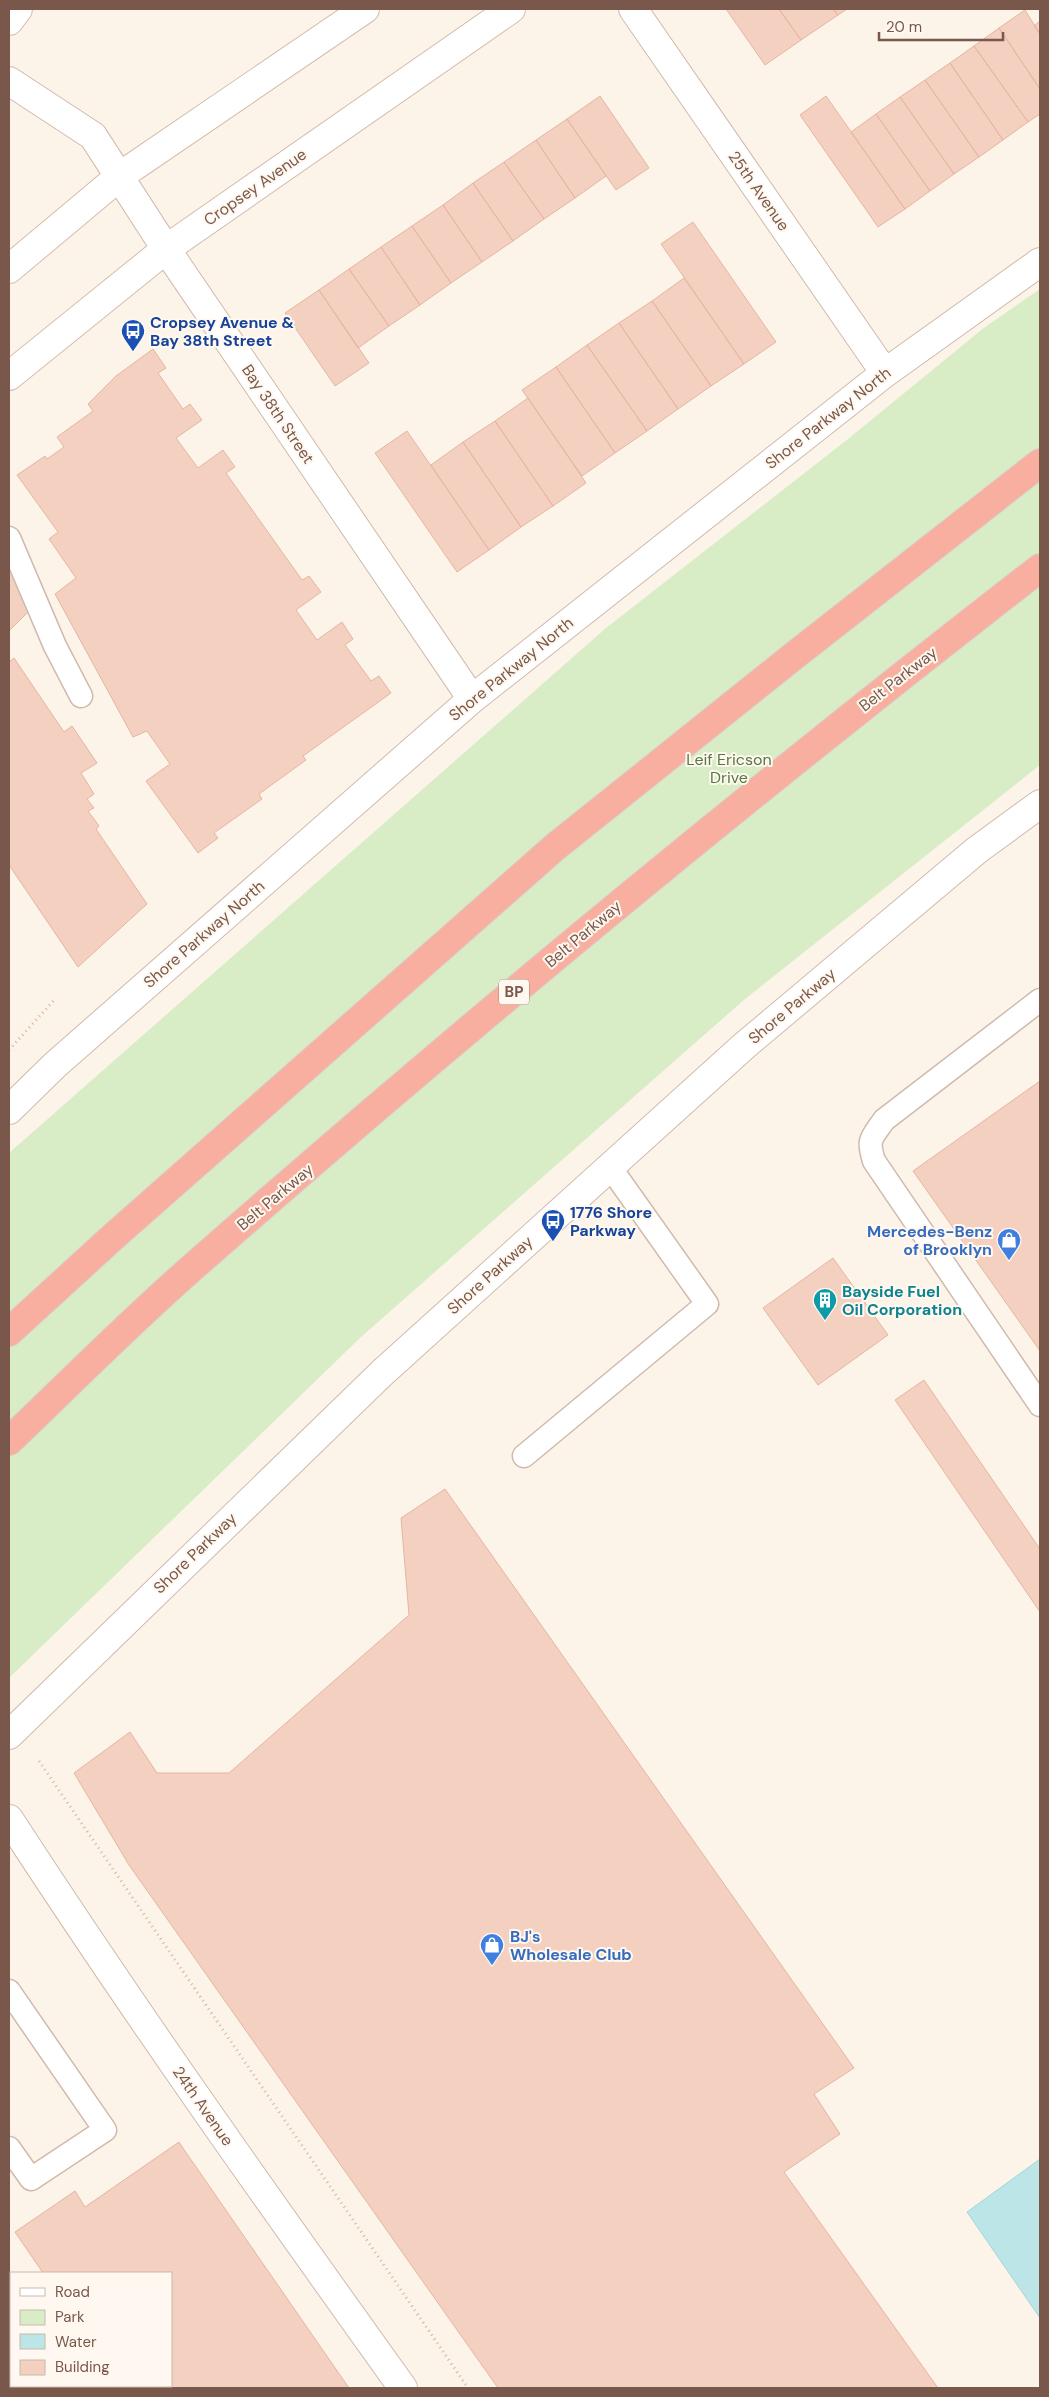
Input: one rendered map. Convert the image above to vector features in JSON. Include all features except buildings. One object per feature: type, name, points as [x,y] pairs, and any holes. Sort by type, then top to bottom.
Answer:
[{"type":"highway","points":[[9,1332],[114,1236],[555,847],[795,654],[1040,463]]},
{"type":"highway","name":"Belt Parkway","points":[[9,1441],[199,1261],[642,884],[880,692],[1040,568]]},
{"type":"street","points":[[9,21],[18,9]]},
{"type":"street","points":[[9,269],[120,176],[365,9]]},
{"type":"street","name":"Cropsey Avenue","points":[[9,376],[166,249],[510,9]]},
{"type":"street","name":"25th Avenue","points":[[633,9],[884,373]]},
{"type":"street","name":"Bay 38th Street","points":[[9,81],[93,136],[166,249],[472,699]]},
{"type":"street","name":"Shore Parkway North","points":[[9,1110],[54,1064],[472,699],[884,373],[1040,262]]},
{"type":"street","name":"Shore Parkway","points":[[9,1734],[382,1373],[744,1046],[962,862],[1040,804]]},
{"type":"street","name":"24th Avenue","points":[[9,1819],[70,1912],[274,2208],[402,2388]]},
{"type":"lane","points":[[9,538],[54,646],[81,696]]},
{"type":"lane","points":[[1040,1000],[884,1120],[871,1138],[869,1146],[874,1162],[1040,1405]]},
{"type":"lane","points":[[524,1456],[707,1304],[610,1167]]},
{"type":"lane","points":[[9,1991],[105,2130],[31,2179],[9,2148]]},
{"type":"path","points":[[9,1050],[56,998]]},
{"type":"path","points":[[39,1761],[468,2388]]},
{"type":"green space","name":"Leif Ericson Drive","points":[[1040,289],[1040,765],[745,999],[361,1337],[9,1678],[9,1153],[606,628],[848,439],[985,327]]},
{"type":"water","points":[[1040,2159],[1040,2318],[967,2212]]},
{"type":"place","name":"Cropsey Avenue & Bay 38th Street","points":[[133,352]]},
{"type":"place","name":"1776 Shore Parkway","points":[[553,1242]]},
{"type":"place","name":"Mercedes-Benz of Brooklyn","points":[[1009,1261]]},
{"type":"place","name":"Bayside Fuel Oil Corporation","points":[[825,1321]]},
{"type":"place","name":"BJ's Wholesale Club","points":[[492,1966]]}]
